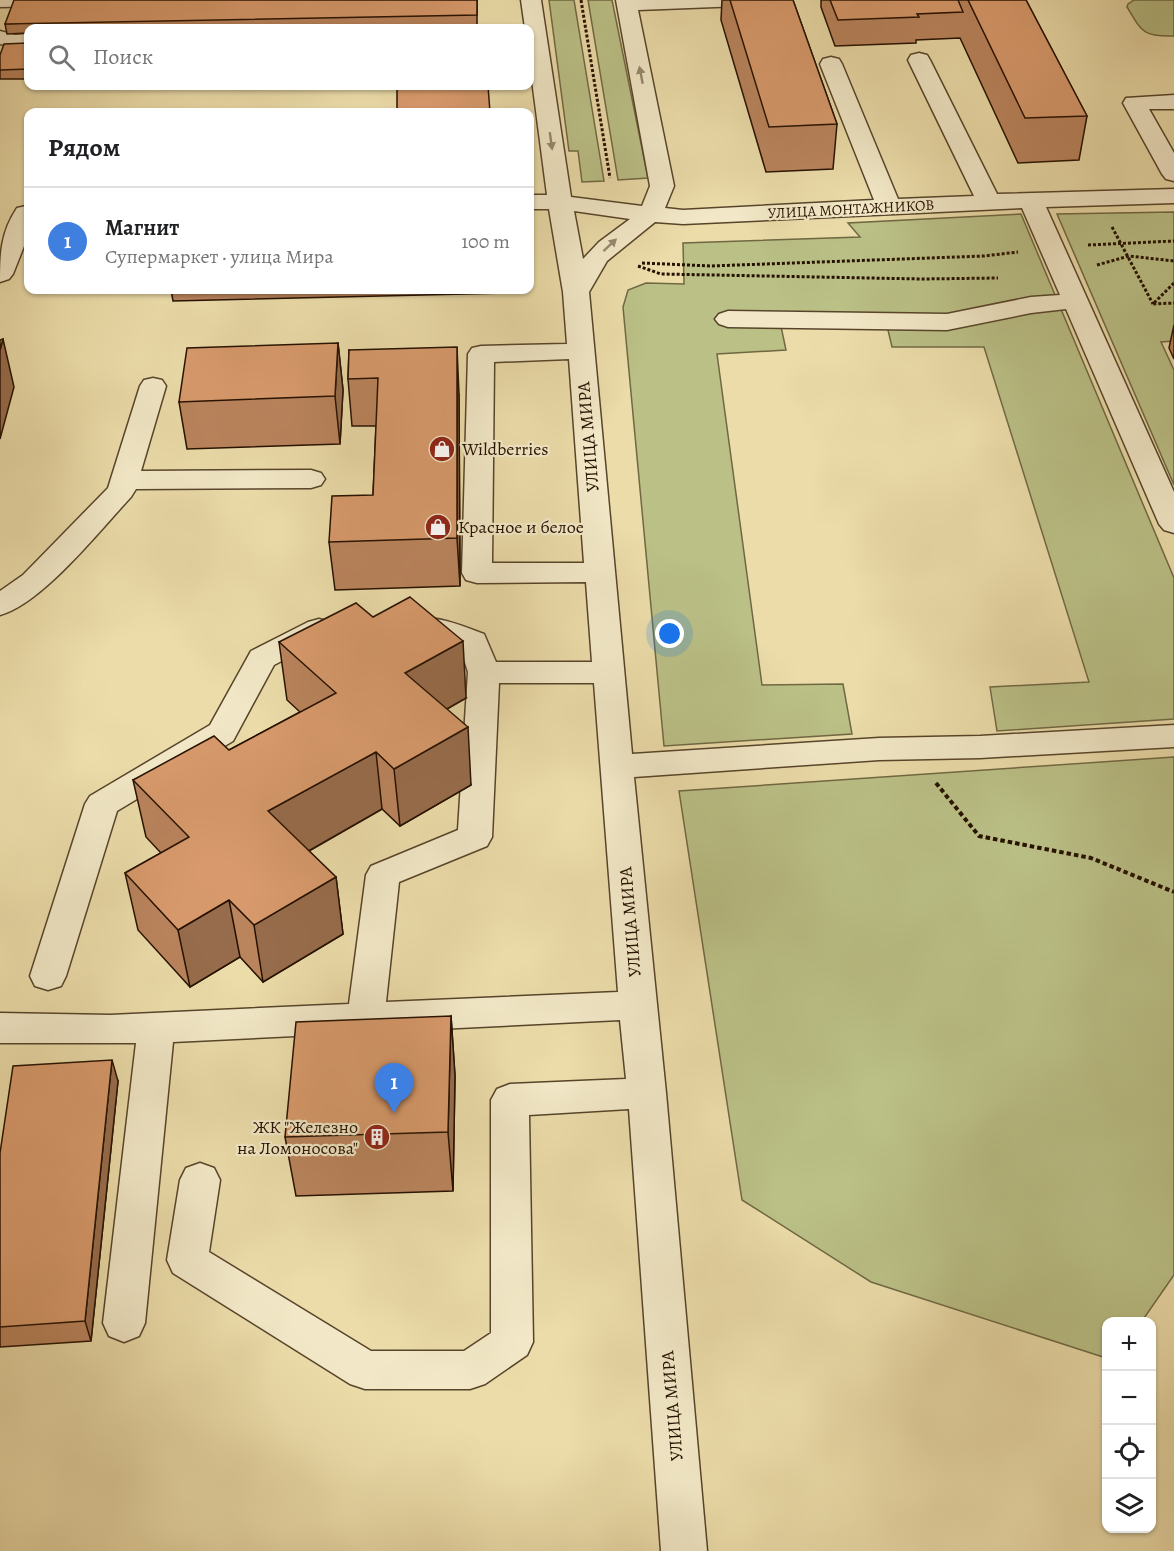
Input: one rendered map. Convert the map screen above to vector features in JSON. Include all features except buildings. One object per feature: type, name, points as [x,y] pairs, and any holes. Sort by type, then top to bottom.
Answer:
[{"type":"street","points":[[0,1],[48,0]]},
{"type":"street","name":"УЛИЦА МИРА","points":[[531,0],[560,201],[576,292],[637,1005],[647,1093],[684,1551]]},
{"type":"street","points":[[576,292],[596,259],[615,239],[650,215],[660,200],[662,186],[627,2],[741,0]]},
{"type":"street","points":[[0,37],[15,41],[24,40]]},
{"type":"street","points":[[919,60],[989,202]]},
{"type":"street","points":[[831,63],[889,207]]},
{"type":"street","points":[[1174,102],[1134,103],[1174,174]]},
{"type":"street","name":"УЛИЦА МОНТАЖНИКОВ","points":[[534,202],[560,201],[650,215],[683,217],[1030,200],[1174,196]]},
{"type":"street","points":[[1030,200],[1174,524]]},
{"type":"street","points":[[0,213],[24,213]]},
{"type":"street","points":[[0,274],[24,220]]},
{"type":"street","points":[[728,319],[947,322],[1030,305],[1075,301]]},
{"type":"street","points":[[581,351],[481,354],[477,573],[600,572]]},
{"type":"street","points":[[0,605],[34,582],[121,490],[153,386]]},
{"type":"street","points":[[125,480],[311,479]]},
{"type":"street","points":[[366,1018],[383,874],[475,837],[484,672],[473,641],[440,628],[385,628]]},
{"type":"street","points":[[48,976],[102,804],[222,733],[262,658],[320,629],[352,629]]},
{"type":"street","points":[[484,672],[609,672]]},
{"type":"street","points":[[617,767],[907,748],[980,747],[1174,736]]},
{"type":"street","points":[[0,1028],[156,1028],[637,1005]]},
{"type":"street","points":[[124,1323],[156,1028]]},
{"type":"street","points":[[200,1180],[186,1260],[365,1370],[470,1370],[512,1342],[510,1100],[647,1093]]},
{"type":"path","points":[[581,0],[612,188]]},
{"type":"path","points":[[1057,261],[1121,242],[1174,241]]},
{"type":"path","points":[[999,278],[922,279],[662,274],[629,262],[711,266],[984,256],[1057,261],[1129,256],[1174,261]]},
{"type":"path","points":[[1129,256],[1153,304]]},
{"type":"path","points":[[1153,304],[1174,283]]},
{"type":"path","points":[[1153,304],[1174,303]]},
{"type":"path","points":[[907,748],[979,836],[1091,858],[1174,892]]},
{"type":"green space","points":[[549,0],[574,0],[604,181],[582,182],[578,151],[569,151]]},
{"type":"green space","points":[[588,0],[612,0],[648,178],[618,180]]},
{"type":"green space","points":[[1134,0],[1174,0],[1174,36],[1149,34],[1144,31],[1127,7]]},
{"type":"green space","points":[[1174,212],[1174,341],[1161,342],[1174,370],[1174,485],[1057,214]]},
{"type":"green space","points":[[1021,214],[1174,578],[1174,719],[997,731],[990,687],[1089,682],[984,347],[892,347],[884,313],[779,317],[786,350],[717,354],[762,685],[843,684],[852,734],[664,746],[623,307],[628,290],[646,283],[684,284],[683,243],[860,237],[848,223]]},
{"type":"green space","points":[[1174,757],[1174,1275],[1145,1317],[1102,1317],[1102,1357],[871,1282],[742,1200],[679,791]]},
{"type":"place","name":"Wildberries","points":[[442,449]]},
{"type":"place","name":"Красное и белое","points":[[438,527]]},
{"type":"place","name":"Магнит","points":[[394,1113]]},
{"type":"place","name":"ЖК \"Железно на Ломоносова\"","points":[[377,1137]]}]
